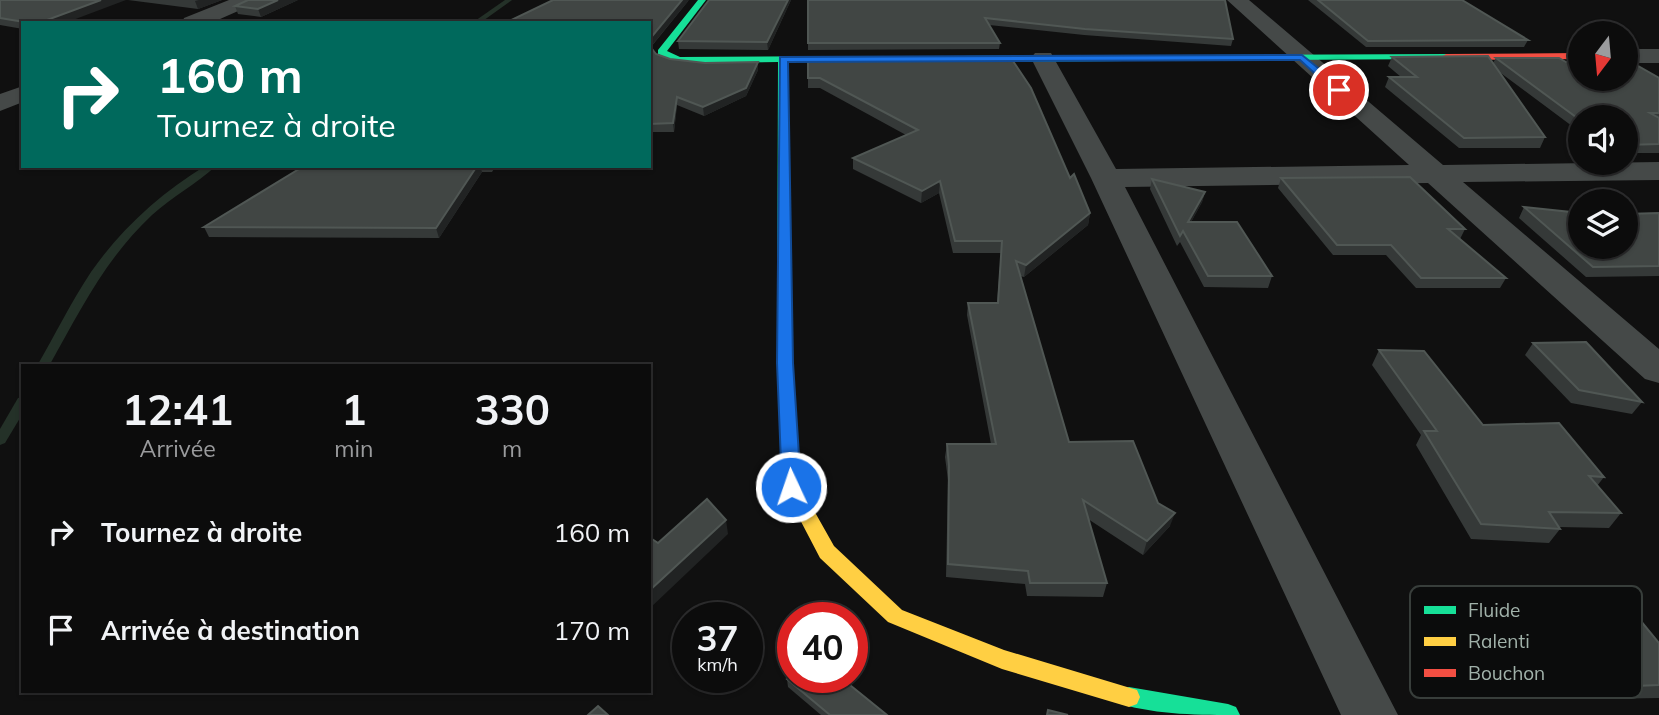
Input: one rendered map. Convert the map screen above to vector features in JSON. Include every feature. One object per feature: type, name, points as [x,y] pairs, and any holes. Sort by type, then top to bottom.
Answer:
[{"type":"street","points":[[197,21],[247,0]]},
{"type":"street","points":[[702,0],[661,52],[678,60],[879,59]]},
{"type":"street","points":[[1237,0],[1659,370]]},
{"type":"street","points":[[947,59],[1568,56]]},
{"type":"street","points":[[1638,56],[1659,56]]},
{"type":"street","points":[[1043,58],[1106,178],[1370,715]]},
{"type":"street","points":[[783,59],[785,363],[791,487],[827,552],[895,616],[990,655],[1125,696],[1228,715]]},
{"type":"street","points":[[0,103],[21,94]]},
{"type":"street","points":[[1106,178],[1659,171]]},
{"type":"building","points":[[0,0],[101,0],[44,21],[0,18]]},
{"type":"building","points":[[248,0],[278,0],[258,9],[235,6]]},
{"type":"building","points":[[553,0],[682,0],[651,38],[651,21],[509,21]]},
{"type":"building","points":[[709,0],[788,0],[767,42],[678,41]]},
{"type":"building","points":[[808,0],[1225,0],[1233,39],[1085,29],[985,18],[1000,43],[808,43]]},
{"type":"building","points":[[1318,0],[1462,0],[1528,40],[1368,41]]},
{"type":"building","points":[[651,48],[656,54],[670,59],[705,63],[758,62],[746,88],[703,107],[677,97],[673,123],[651,124]]},
{"type":"building","points":[[1488,56],[1545,137],[1464,138],[1389,77],[1417,77],[1392,57]]},
{"type":"building","points":[[1011,58],[1031,88],[1070,178],[1074,174],[1090,213],[1026,265],[1016,261],[1069,442],[1133,441],[1158,503],[1175,513],[1147,541],[1083,500],[1107,583],[1030,583],[1028,571],[948,564],[947,444],[996,444],[968,303],[998,303],[1002,241],[955,241],[940,181],[922,191],[853,158],[918,130],[820,78],[808,78],[808,59]]},
{"type":"building","points":[[1496,58],[1559,58],[1568,62],[1568,91],[1638,91],[1638,66],[1659,78],[1659,113],[1650,113],[1659,118],[1659,144],[1638,145],[1638,105],[1568,105],[1568,111]]},
{"type":"building","points":[[301,168],[476,168],[436,228],[204,227]]},
{"type":"building","points":[[1410,177],[1465,229],[1448,229],[1506,278],[1421,278],[1391,245],[1337,245],[1281,178]]},
{"type":"building","points":[[1152,179],[1205,192],[1188,222],[1237,222],[1272,276],[1208,276],[1183,231],[1180,236]]},
{"type":"building","points":[[1524,207],[1568,212],[1568,245]]},
{"type":"building","points":[[1659,213],[1659,266],[1593,267],[1584,259],[1638,259],[1638,214]]},
{"type":"building","points":[[1586,342],[1642,402],[1579,390],[1533,343]]},
{"type":"building","points":[[1379,350],[1424,351],[1483,425],[1559,423],[1604,477],[1589,476],[1621,513],[1549,512],[1560,529],[1481,524],[1424,431],[1437,431]]},
{"type":"building","points":[[707,499],[726,520],[651,589],[651,538],[658,543]]},
{"type":"building","points":[[1642,622],[1659,643],[1659,685],[1642,686]]},
{"type":"building","points":[[804,693],[860,693],[887,715],[830,715]]},
{"type":"building","points":[[598,706],[608,715],[588,715]]},
{"type":"building","points":[[1048,710],[1068,715],[1047,715]]},
{"type":"waterway","points":[[478,21],[509,0]]},
{"type":"waterway","points":[[44,364],[90,283],[108,257],[149,213],[180,187],[209,168]]},
{"type":"waterway","points":[[0,440],[21,404]]},
{"type":"traffic: fast","points":[[702,0],[661,52],[678,60],[861,59]]},
{"type":"traffic: fast","points":[[959,59],[1446,57]]},
{"type":"traffic: fast","points":[[783,59],[785,363],[791,487],[805,512]]},
{"type":"traffic: fast","points":[[1129,697],[1228,715]]},
{"type":"traffic: slow","points":[[805,512],[827,552],[895,616],[1002,659],[1129,697]]},
{"type":"traffic: jam","points":[[1446,57],[1568,56]]},
{"type":"route","points":[[791,487],[785,363],[783,59],[1302,57],[1339,90]]}]
